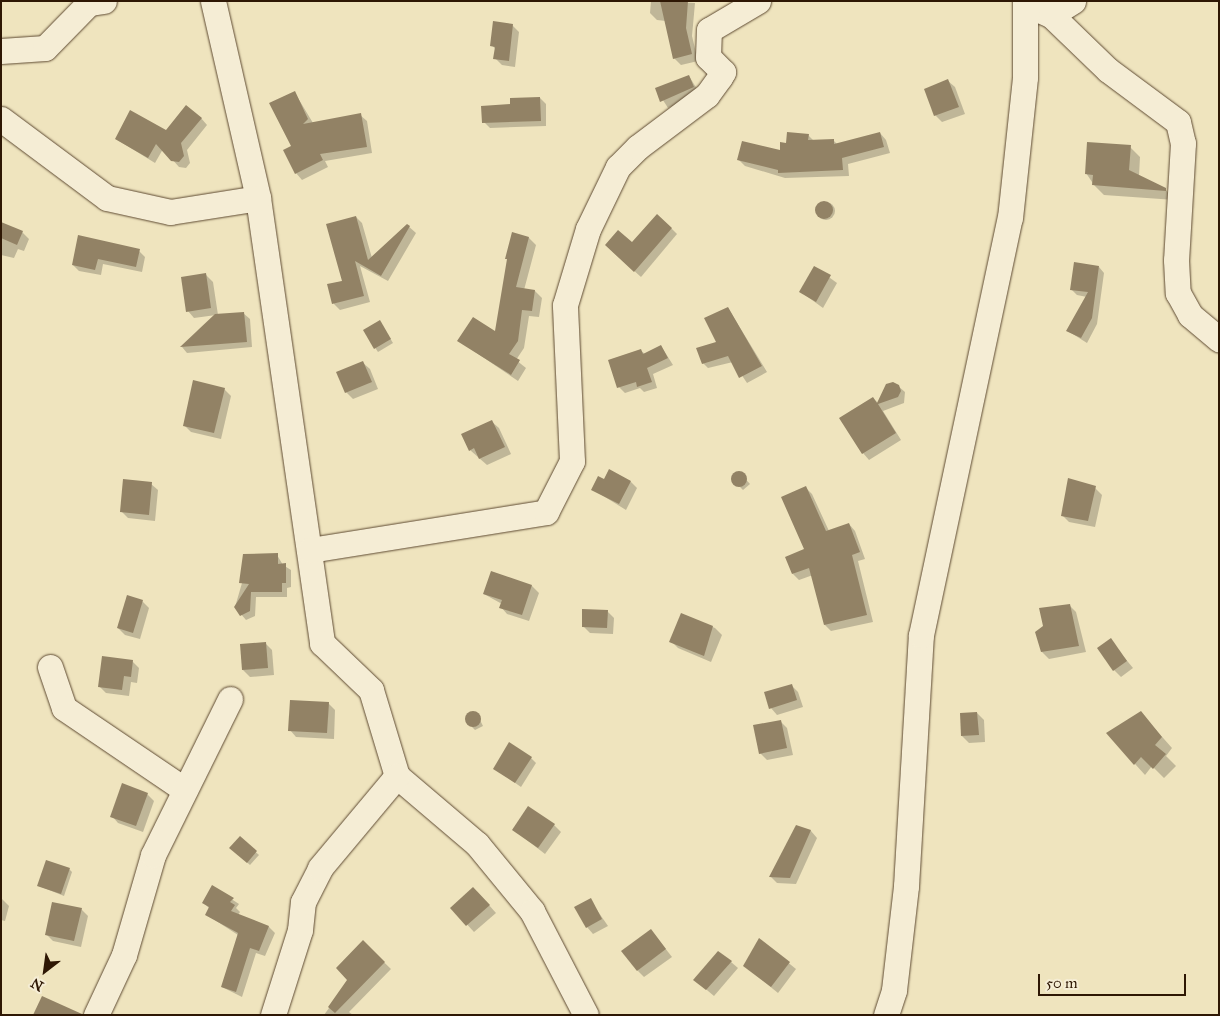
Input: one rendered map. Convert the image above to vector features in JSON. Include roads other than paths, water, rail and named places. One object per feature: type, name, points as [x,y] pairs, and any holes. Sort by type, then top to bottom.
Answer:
[{"type":"street","points":[[1,51],[45,48],[89,3],[104,1]]},
{"type":"street","points":[[213,1],[258,198],[322,643],[371,690],[397,776],[478,844],[532,911],[586,1015]]},
{"type":"street","points":[[310,550],[546,512],[572,461],[565,305],[588,229],[618,167],[638,147],[707,95],[720,77],[723,72],[708,57],[709,30],[758,1]]},
{"type":"street","points":[[1051,15],[1073,1]]},
{"type":"street","points":[[886,1015],[894,990],[906,886],[921,635],[1010,218],[1025,77],[1026,3],[1051,15],[1108,70],[1178,122],[1183,143],[1176,260],[1178,293],[1190,316],[1219,339]]},
{"type":"street","points":[[1,119],[107,198],[170,212],[258,198]]},
{"type":"street","points":[[50,667],[64,708],[186,790]]},
{"type":"street","points":[[96,1015],[124,955],[153,855],[230,699]]},
{"type":"street","points":[[273,1015],[300,930],[304,902],[320,868],[397,776]]}]
